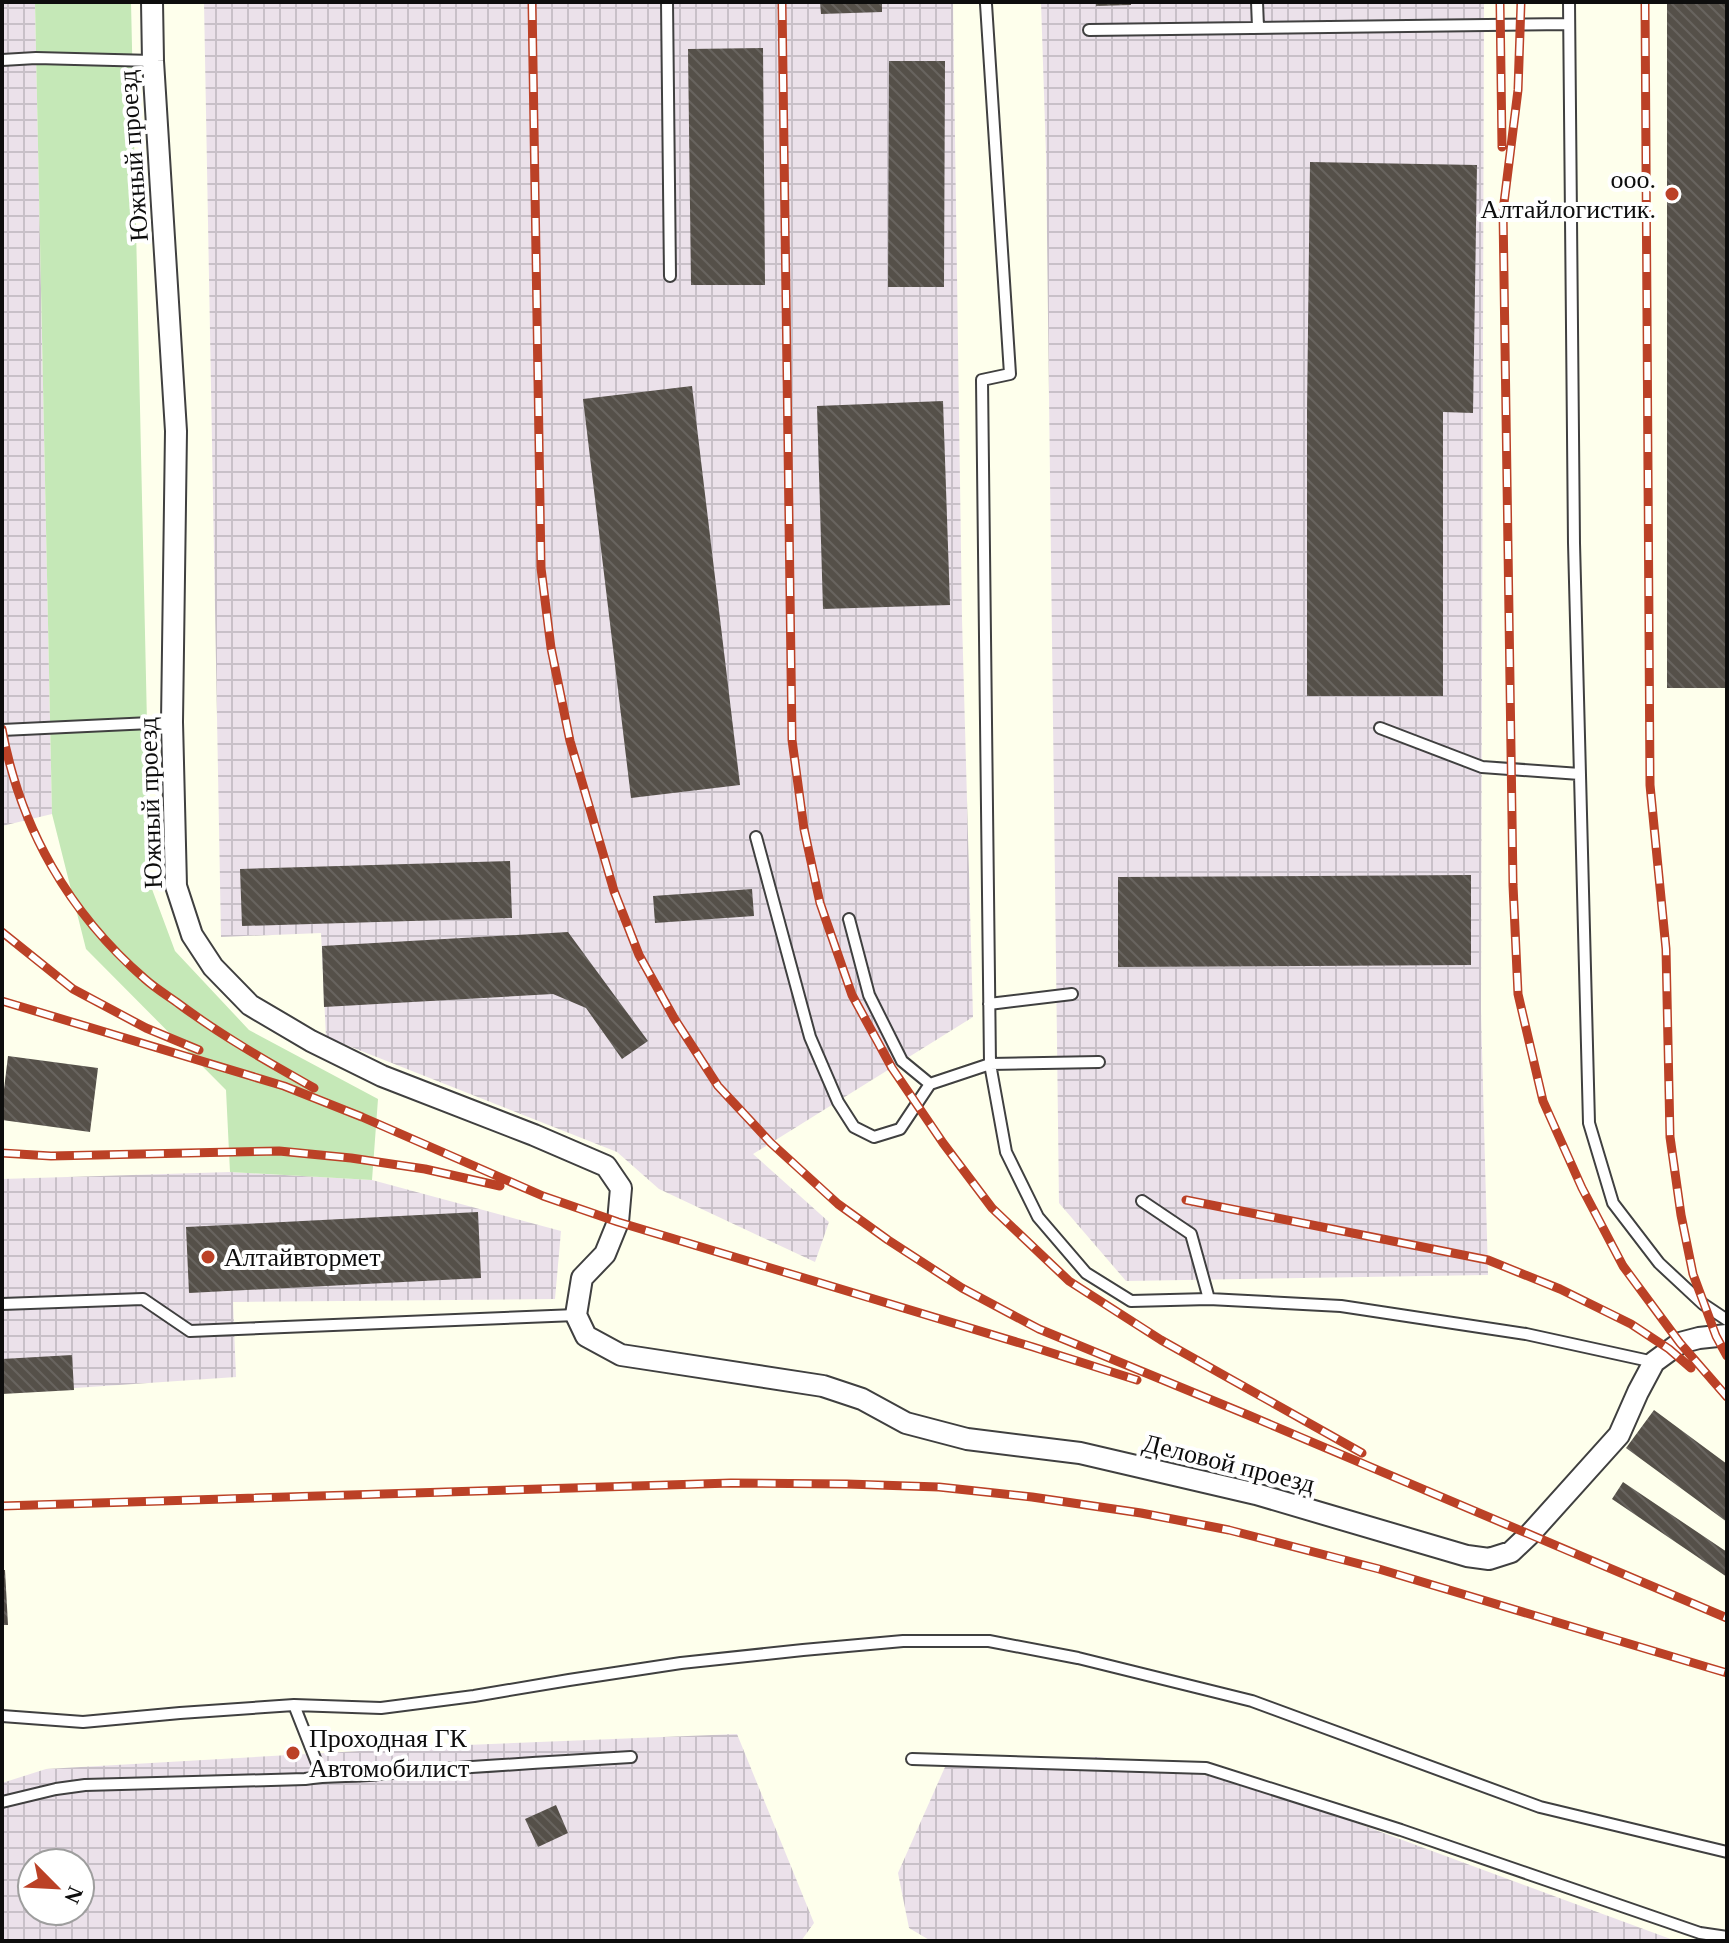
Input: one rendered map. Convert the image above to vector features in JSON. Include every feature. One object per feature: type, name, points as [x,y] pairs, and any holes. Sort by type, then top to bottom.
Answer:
[{"type":"street","name":"Южный проезд","points":[[152,2],[176,431],[172,722],[176,886],[192,935],[213,967],[250,1005],[311,1041],[382,1076],[606,1166],[621,1188],[618,1222],[605,1254],[582,1278],[576,1315]]},
{"type":"street","name":"Деловой проезд","points":[[576,1315],[586,1336],[621,1355],[823,1386],[862,1399],[906,1423],[967,1439],[1080,1453],[1256,1494],[1467,1556],[1489,1559],[1511,1552],[1530,1534],[1619,1435],[1654,1362]]},
{"type":"street","points":[[1654,1362],[1680,1343],[1727,1335]]},
{"type":"lane","points":[[667,2],[670,276]]},
{"type":"lane","points":[[1257,2],[1258,27]]},
{"type":"lane","points":[[1569,2],[1574,543],[1589,1123],[1613,1203],[1659,1263],[1703,1304],[1727,1320]]},
{"type":"lane","points":[[986,4],[1010,374],[982,380],[990,1064],[1006,1152],[1038,1217],[1086,1273],[1131,1301],[1209,1299],[1341,1306],[1526,1334],[1654,1362]]},
{"type":"lane","points":[[1089,30],[1569,24]]},
{"type":"lane","points":[[2,60],[153,61]]},
{"type":"lane","points":[[2,730],[172,722]]},
{"type":"lane","points":[[1380,728],[1482,767],[1580,774]]},
{"type":"lane","points":[[756,837],[810,1037],[838,1102],[854,1127],[874,1137],[900,1129],[930,1084],[990,1064],[1099,1062]]},
{"type":"lane","points":[[849,919],[869,995],[902,1061],[930,1084]]},
{"type":"lane","points":[[989,1004],[1072,994]]},
{"type":"lane","points":[[1142,1201],[1191,1234],[1209,1299]]},
{"type":"lane","points":[[2,1304],[143,1299],[190,1331],[576,1315]]},
{"type":"lane","points":[[2,1716],[83,1722],[294,1705],[381,1708],[681,1663],[903,1641],[989,1641],[1078,1658],[1252,1701],[1540,1807],[1727,1852]]},
{"type":"lane","points":[[294,1705],[322,1776]]},
{"type":"lane","points":[[2,1802],[85,1785],[305,1779],[631,1757]]},
{"type":"lane","points":[[912,1759],[1206,1768],[1401,1830],[1700,1933],[1727,1937]]},
{"type":"shaded area","points":[[2,2],[35,2],[52,814],[2,826]]},
{"type":"shaded area","points":[[204,2],[953,2],[962,619],[973,1017],[753,1154],[829,1222],[815,1262],[659,1189],[617,1152],[326,1037],[321,933],[221,937]]},
{"type":"shaded area","points":[[1041,2],[1484,2],[1481,1011],[1488,1275],[1126,1281],[1059,1203],[1046,155]]},
{"type":"shaded area","points":[[230,1172],[372,1180],[561,1231],[555,1299],[233,1302],[236,1377],[2,1393],[2,1179]]},
{"type":"shaded area","points":[[737,1734],[814,1923],[801,1941],[2,1941],[2,1783],[46,1769],[466,1745]]},
{"type":"shaded area","points":[[1100,1757],[1248,1783],[1676,1941],[931,1941],[909,1928],[898,1873],[949,1758]]},
{"type":"green space","points":[[35,2],[131,2],[147,723],[146,873],[175,951],[249,1030],[378,1099],[372,1180],[230,1172],[226,1090],[86,949],[52,814]]},
{"type":"building","points":[[820,2],[882,2],[882,12],[821,14]]},
{"type":"building","points":[[1096,2],[1131,2],[1131,5],[1096,6]]},
{"type":"building","points":[[1667,2],[1727,2],[1727,688],[1667,688]]},
{"type":"building","points":[[763,48],[765,285],[691,285],[688,49]]},
{"type":"building","points":[[889,61],[945,61],[944,287],[888,287]]},
{"type":"building","points":[[1310,162],[1477,165],[1473,413],[1443,412],[1443,696],[1307,696]]},
{"type":"building","points":[[692,386],[740,785],[631,798],[583,399]]},
{"type":"building","points":[[943,401],[950,605],[823,609],[817,406]]},
{"type":"building","points":[[510,861],[512,918],[242,926],[240,869]]},
{"type":"building","points":[[1471,875],[1471,965],[1118,967],[1118,877]]},
{"type":"building","points":[[752,889],[754,916],[655,923],[653,896]]},
{"type":"building","points":[[568,932],[648,1041],[622,1059],[586,1008],[553,994],[324,1007],[322,946]]},
{"type":"building","points":[[8,1056],[98,1068],[90,1132],[2,1120]]},
{"type":"building","points":[[478,1212],[481,1278],[189,1293],[186,1227]]},
{"type":"building","points":[[72,1355],[74,1390],[2,1394],[2,1359]]},
{"type":"building","points":[[1654,1410],[1727,1464],[1727,1522],[1626,1448]]},
{"type":"building","points":[[1623,1482],[1727,1552],[1727,1577],[1612,1499]]},
{"type":"building","points":[[2,1570],[5,1570],[8,1625],[2,1625]]},
{"type":"building","name":"Проходная ГК Автомобилист","points":[[298,1746],[299,1760],[288,1761],[287,1747]]},
{"type":"building","points":[[556,1805],[568,1833],[538,1847],[525,1819]]},
{"type":"railway","points":[[532,2],[541,568],[551,648],[570,741],[614,891],[639,955],[674,1018],[718,1086],[771,1143],[838,1204],[962,1288],[1039,1329],[1727,1618]]},
{"type":"railway","points":[[782,2],[792,740],[804,829],[820,903],[852,995],[892,1068],[992,1208],[1069,1281],[1161,1340],[1362,1453]]},
{"type":"railway","points":[[1500,2],[1502,147]]},
{"type":"railway","points":[[1521,2],[1518,90],[1503,211],[1513,885],[1518,994],[1543,1101],[1582,1188],[1623,1266],[1680,1343],[1727,1397]]},
{"type":"railway","points":[[1645,2],[1650,785],[1666,949],[1670,1137],[1693,1274],[1716,1336],[1727,1356]]},
{"type":"railway","points":[[2,729],[21,801],[35,834],[71,897],[93,926],[157,989],[228,1038],[314,1088]]},
{"type":"railway","points":[[2,932],[73,989],[146,1028],[199,1050]]},
{"type":"railway","points":[[2,1001],[284,1086],[543,1196],[618,1222],[1137,1380]]},
{"type":"railway","points":[[2,1153],[51,1156],[279,1151],[425,1169],[500,1186]]},
{"type":"railway","points":[[1186,1200],[1488,1260],[1560,1289],[1631,1324],[1691,1368]]},
{"type":"railway","points":[[2,1506],[731,1483],[939,1487],[1141,1513],[1229,1530],[1379,1569],[1727,1673]]},
{"type":"place","name":"ооо. Алтайлогистик.","points":[[1672,194]]},
{"type":"place","name":"Алтайвтормет","points":[[208,1257]]},
{"type":"place","name":"Проходная ГК Автомобилист","points":[[293,1753]]}]
